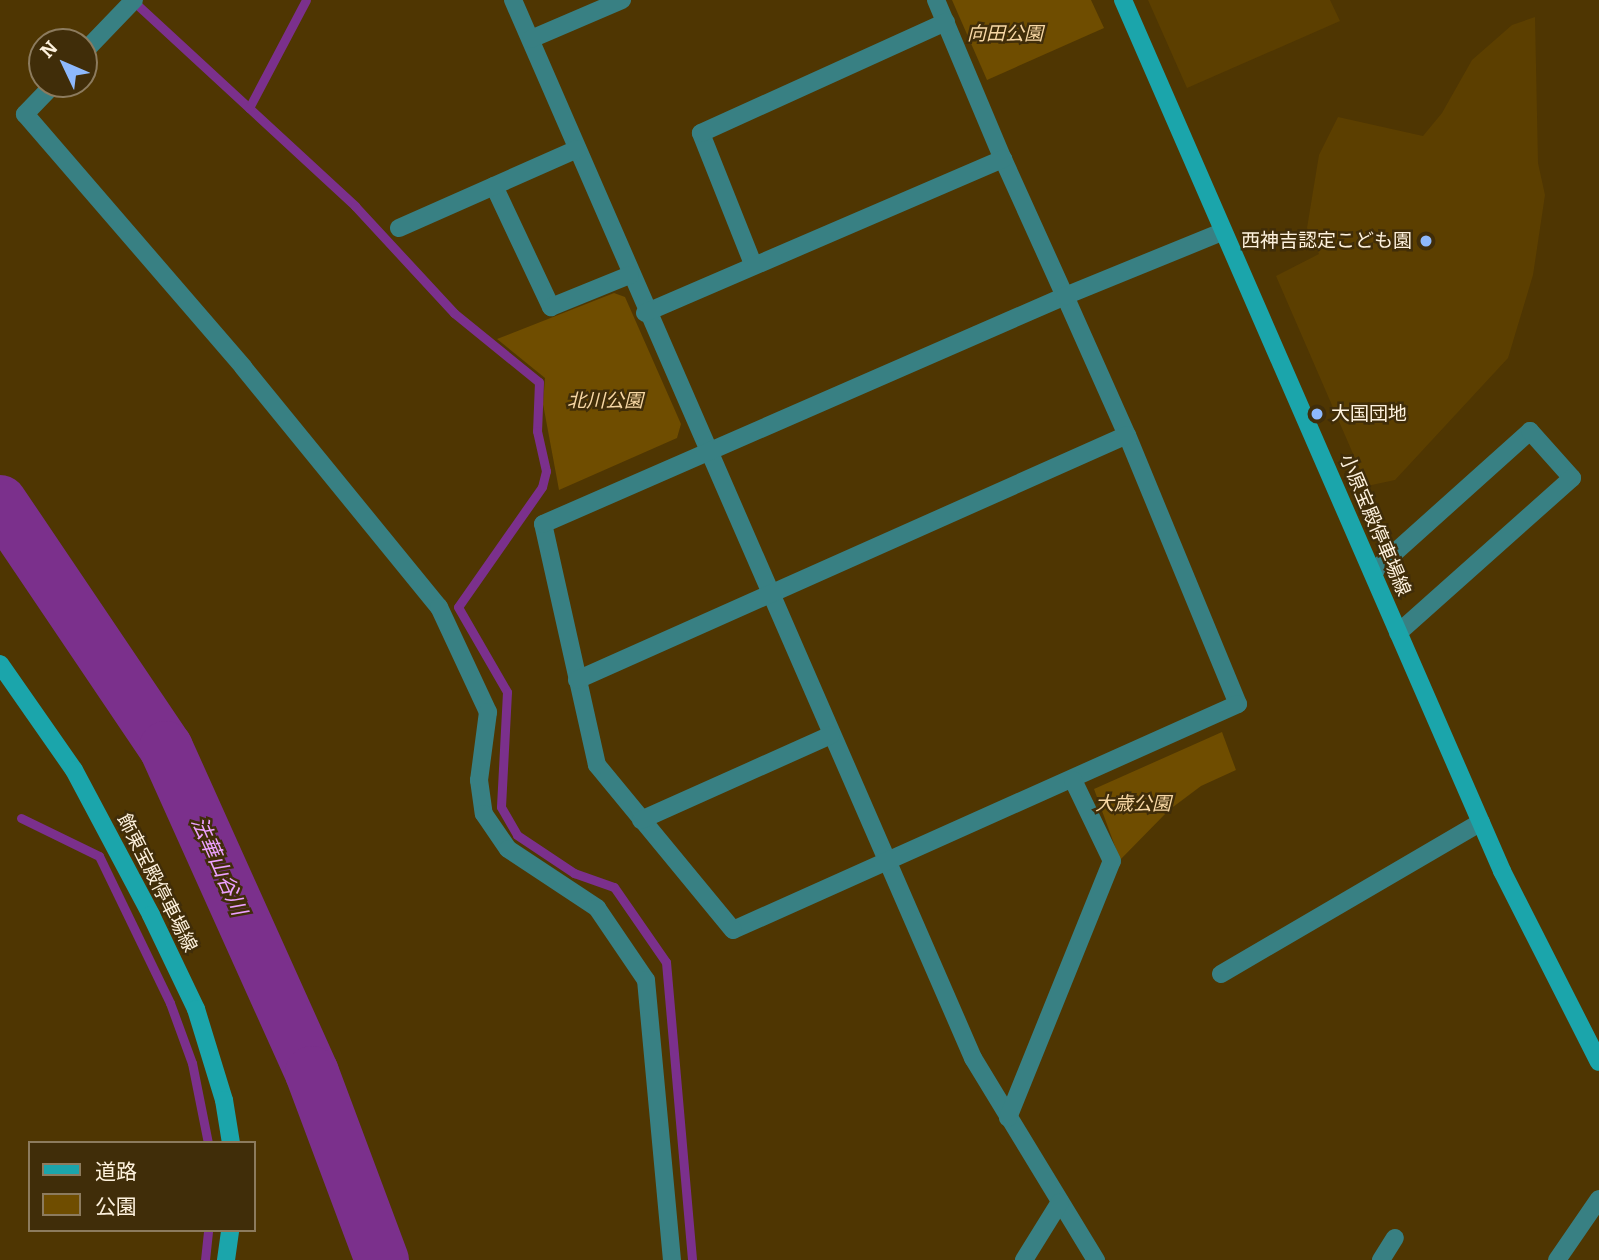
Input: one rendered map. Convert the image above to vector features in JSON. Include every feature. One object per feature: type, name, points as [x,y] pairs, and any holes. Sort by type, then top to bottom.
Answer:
[{"type":"main road","name":"小原宝殿停車場線","points":[[1123,0],[1481,822],[1599,1062]]},
{"type":"main road","name":"飾東宝殿停車場線","points":[[0,664],[74,769],[151,915],[196,1009],[224,1100],[231,1141]]},
{"type":"main road","points":[[226,1260],[230,1232]]},
{"type":"street","points":[[513,0],[645,313],[772,592],[886,863],[973,1058],[1096,1260]]},
{"type":"street","points":[[531,39],[622,0]]},
{"type":"street","points":[[936,0],[1003,159],[1065,296],[1127,435],[1238,704],[733,930],[597,765],[576,680],[544,524],[1065,296],[1222,232]]},
{"type":"street","points":[[98,37],[128,6]]},
{"type":"street","points":[[753,264],[701,133],[946,22]]},
{"type":"street","points":[[40,98],[25,114],[243,367],[439,607],[488,712],[479,780],[484,814],[508,849],[597,908],[646,980],[672,1260]]},
{"type":"street","points":[[399,228],[577,149]]},
{"type":"street","points":[[645,313],[753,264],[1003,159]]},
{"type":"street","points":[[494,186],[551,307],[630,275]]},
{"type":"street","points":[[1373,572],[1530,431],[1572,478],[1398,634]]},
{"type":"street","points":[[576,680],[1127,435]]},
{"type":"street","points":[[641,820],[831,735]]},
{"type":"street","points":[[1008,1118],[1112,861],[1073,780]]},
{"type":"street","points":[[1221,974],[1481,822]]},
{"type":"street","points":[[1557,1260],[1599,1199]]},
{"type":"street","points":[[1024,1260],[1060,1202]]},
{"type":"street","points":[[1381,1260],[1395,1238]]},
{"type":"shaded area","points":[[1148,0],[1330,0],[1340,21],[1187,88]]},
{"type":"shaded area","name":"西神吉認定こども園","points":[[1535,17],[1538,163],[1545,195],[1533,275],[1508,358],[1395,480],[1367,486],[1276,276],[1319,254],[1307,228],[1319,155],[1338,117],[1423,136],[1442,113],[1472,60],[1512,25]]},
{"type":"green space","name":"向田公園","points":[[952,0],[1091,0],[1104,28],[987,80]]},
{"type":"green space","name":"北川公園","points":[[614,293],[625,297],[681,424],[677,438],[559,490],[543,404],[545,378],[497,339]]},
{"type":"green space","name":"大歳公園","points":[[1222,732],[1236,770],[1201,786],[1169,810],[1120,860],[1094,789]]},
{"type":"waterway","points":[[132,0],[355,206],[454,313],[539,382],[537,431],[546,471],[542,487],[458,607],[507,692],[501,807],[517,835],[574,873],[614,887],[666,962],[692,1260]]},
{"type":"waterway","points":[[249,108],[306,0]]},
{"type":"waterway","name":"法華山谷川","points":[[0,502],[166,748],[312,1073],[382,1260]]},
{"type":"waterway","points":[[21,818],[99,856],[170,1003],[192,1063],[208,1141]]},
{"type":"waterway","points":[[205,1260],[208,1232]]},
{"type":"place","name":"西神吉認定こども園","points":[[1426,241]]},
{"type":"place","name":"大国団地","points":[[1317,414]]}]
